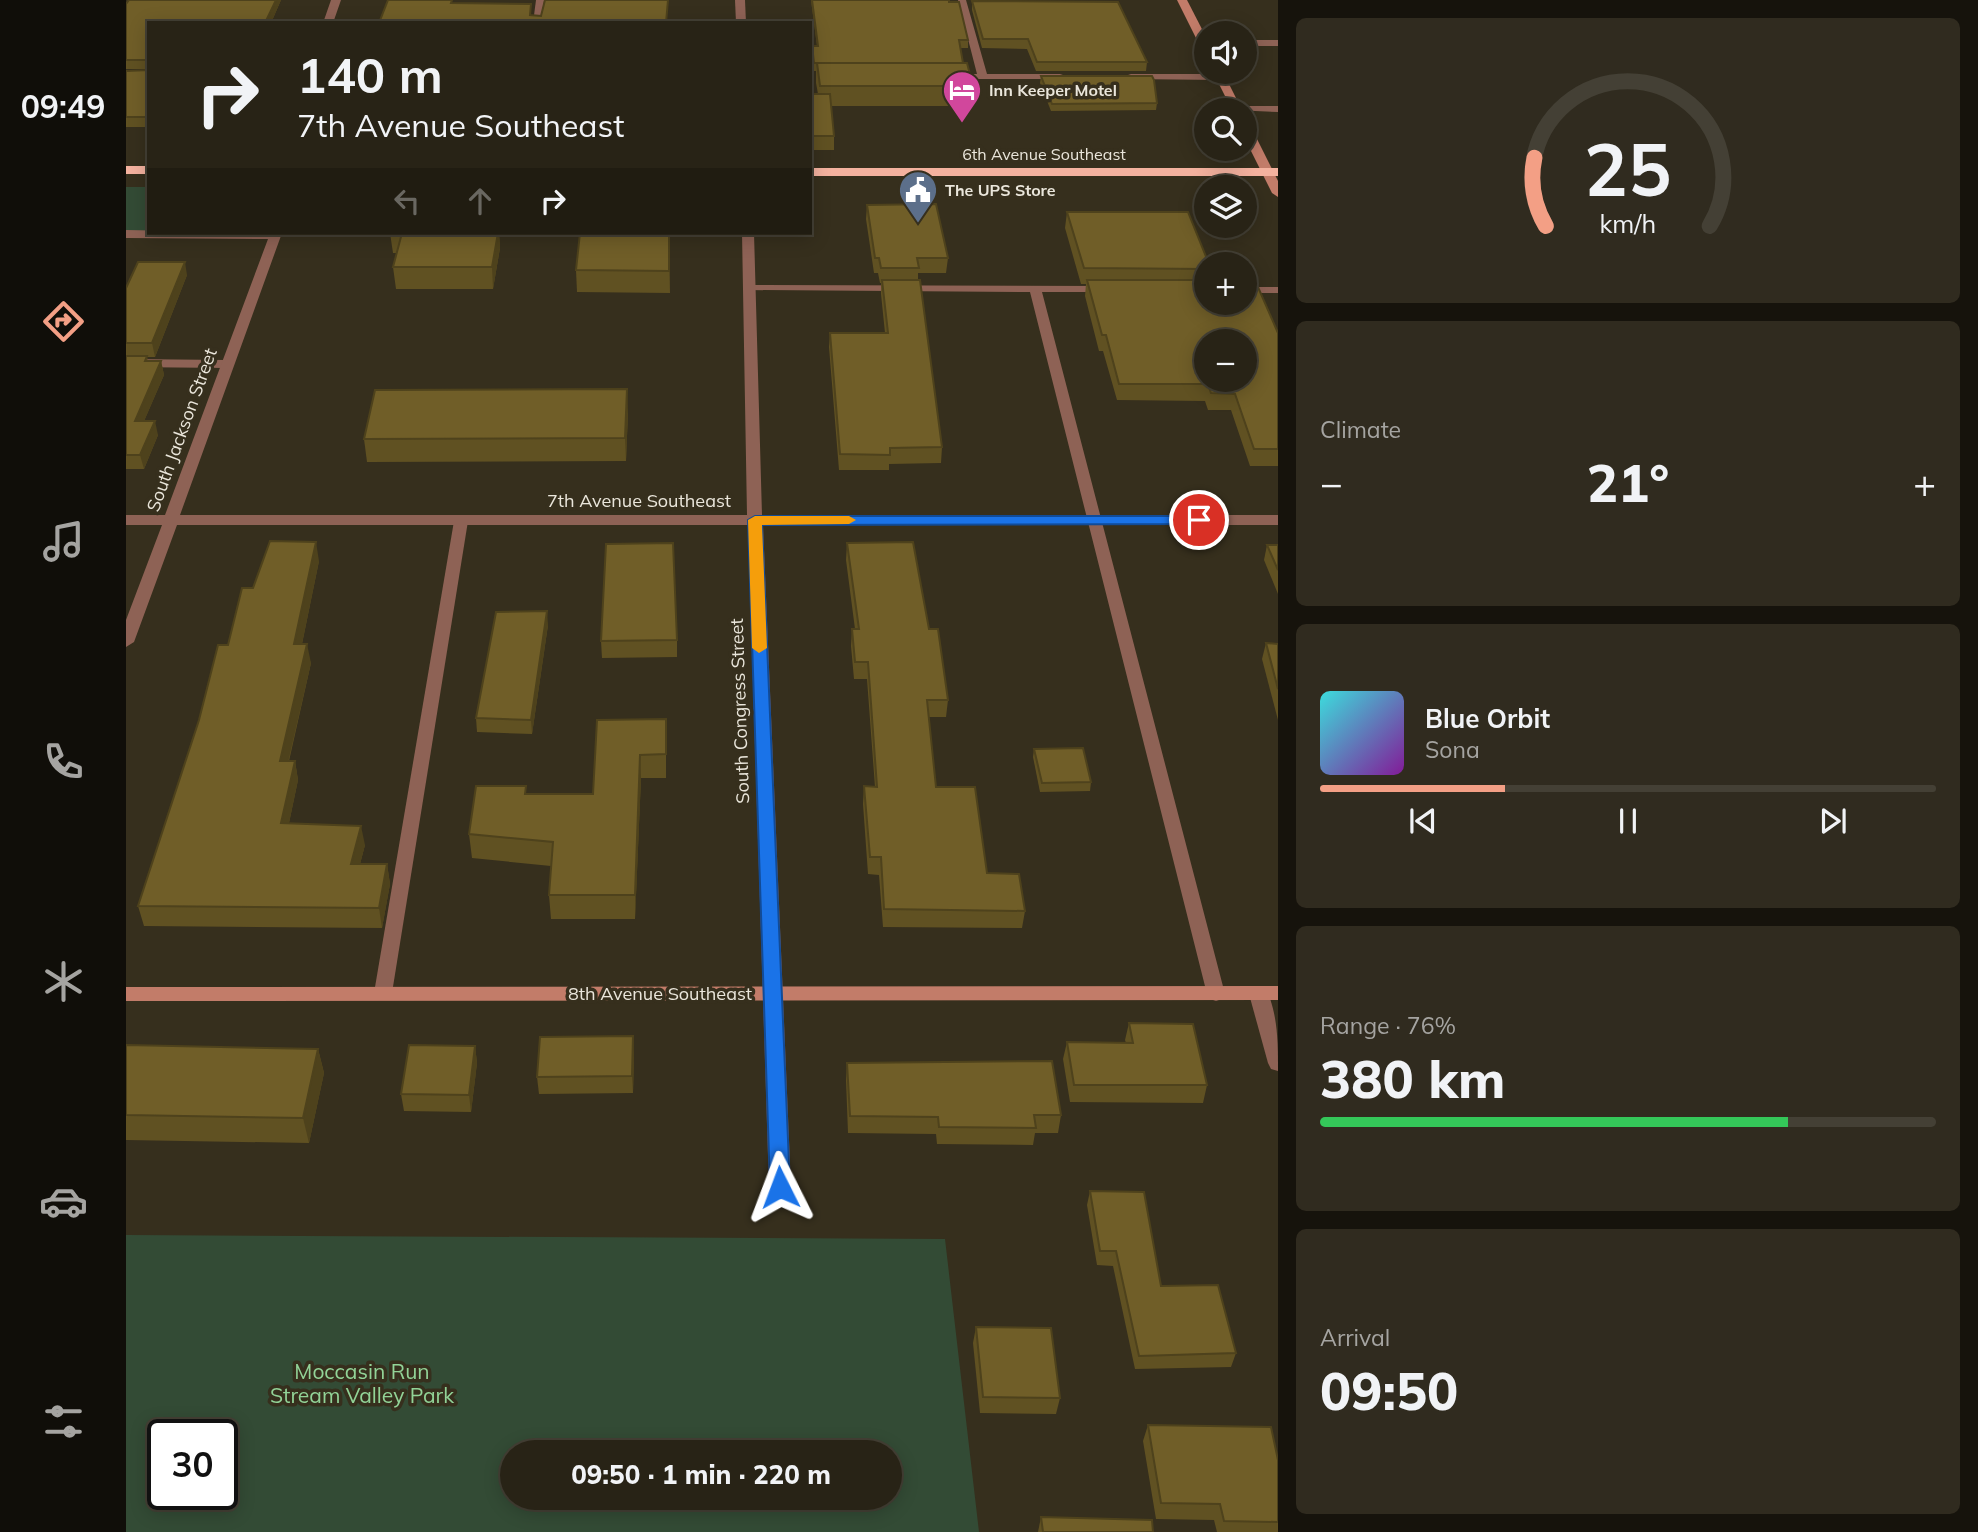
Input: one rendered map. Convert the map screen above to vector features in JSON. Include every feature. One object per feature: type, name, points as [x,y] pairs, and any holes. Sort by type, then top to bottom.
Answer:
[{"type":"highway","points":[[126,170],[147,170]]},
{"type":"highway","name":"6th Avenue Southeast","points":[[812,172],[1273,172]]},
{"type":"street","points":[[329,21],[337,0]]},
{"type":"street","points":[[740,0],[741,21]]},
{"type":"street","points":[[1182,0],[1194,23]]},
{"type":"street","points":[[1257,146],[1273,172],[1278,193]]},
{"type":"street","points":[[126,234],[147,234]]},
{"type":"street","name":"South Jackson Street","points":[[126,642],[275,235]]},
{"type":"street","name":"South Congress Street","points":[[748,235],[755,520],[780,1187]]},
{"type":"street","name":"7th Avenue Southeast","points":[[126,520],[1278,520]]},
{"type":"street","name":"8th Avenue Southeast","points":[[126,994],[1268,994]]},
{"type":"street","points":[[1268,994],[1278,1063]]},
{"type":"lane","points":[[537,21],[540,0]]},
{"type":"lane","points":[[962,0],[983,77]]},
{"type":"lane","points":[[1257,43],[1278,43]]},
{"type":"lane","points":[[1123,77],[1194,75]]},
{"type":"lane","points":[[943,77],[1067,77]]},
{"type":"lane","points":[[1257,110],[1278,109]]},
{"type":"lane","points":[[749,288],[1114,289]]},
{"type":"lane","points":[[1035,288],[1216,994]]},
{"type":"lane","points":[[1257,290],[1278,290]]},
{"type":"lane","points":[[126,363],[227,364]]},
{"type":"lane","points":[[383,993],[461,521]]},
{"type":"green space","points":[[126,187],[147,187],[147,233],[126,234]]},
{"type":"green space","name":"Moccasin Run Stream Valley Park","points":[[126,1235],[945,1239],[979,1532],[126,1532]]},
{"type":"building","points":[[129,0],[276,0],[266,21],[147,21],[147,60],[126,60],[126,4]]},
{"type":"building","points":[[388,0],[531,4],[530,15],[541,16],[545,0],[668,0],[666,21],[380,21]]},
{"type":"building","points":[[812,0],[959,2],[968,40],[959,40],[963,63],[814,63],[812,46],[818,46]]},
{"type":"building","points":[[972,1],[1118,2],[1147,62],[1037,62],[1028,39],[983,39]]},
{"type":"building","points":[[817,63],[967,63],[973,86],[820,86]]},
{"type":"building","points":[[147,70],[147,117],[126,117],[126,71]]},
{"type":"building","points":[[1041,76],[1152,76],[1157,103],[1052,104]]},
{"type":"building","points":[[812,94],[830,94],[834,136],[812,136]]},
{"type":"building","points":[[936,204],[948,258],[917,258],[919,268],[881,268],[879,258],[875,258],[867,205]]},
{"type":"building","points":[[1067,212],[1188,212],[1194,227],[1194,238],[1198,238],[1204,252],[1194,252],[1194,269],[1084,268]]},
{"type":"building","points":[[401,235],[498,235],[492,267],[393,267]]},
{"type":"building","points":[[580,235],[669,235],[669,271],[576,270]]},
{"type":"building","points":[[138,262],[185,262],[152,343],[126,343],[126,288]]},
{"type":"building","points":[[882,280],[920,280],[942,447],[890,448],[890,455],[840,454],[830,333],[888,333]]},
{"type":"building","points":[[1087,280],[1194,280],[1194,315],[1257,315],[1258,287],[1278,333],[1278,449],[1254,449],[1235,394],[1211,392],[1257,392],[1257,329],[1194,329],[1194,384],[1119,384],[1106,335],[1102,335]]},
{"type":"building","points":[[126,356],[147,356],[145,361],[161,361],[135,421],[155,421],[140,455],[126,455]]},
{"type":"building","points":[[627,389],[625,438],[364,439],[375,390]]},
{"type":"building","points":[[270,541],[316,542],[294,644],[307,644],[280,761],[295,761],[281,823],[361,826],[351,864],[387,864],[379,908],[138,906],[199,720],[218,645],[228,645],[242,588],[253,588]]},
{"type":"building","points":[[913,542],[929,629],[938,629],[948,700],[927,700],[936,787],[975,787],[987,873],[1019,874],[1025,911],[884,909],[881,857],[870,857],[864,786],[877,787],[868,662],[855,662],[852,629],[859,629],[847,543]]},
{"type":"building","points":[[673,543],[677,640],[601,641],[606,544]]},
{"type":"building","points":[[1267,545],[1278,545],[1278,570]]},
{"type":"building","points":[[547,611],[531,720],[476,718],[496,612]]},
{"type":"building","points":[[1266,643],[1278,644],[1278,689]]},
{"type":"building","points":[[666,719],[666,754],[640,755],[635,895],[549,895],[553,842],[469,834],[476,786],[526,786],[525,794],[593,794],[597,720]]},
{"type":"building","points":[[1083,748],[1091,782],[1042,783],[1034,749]]},
{"type":"building","points":[[1129,1023],[1193,1024],[1207,1085],[1074,1085],[1067,1042],[1133,1043]]},
{"type":"building","points":[[633,1036],[632,1076],[537,1077],[540,1037]]},
{"type":"building","points":[[126,1045],[318,1049],[303,1118],[126,1115]]},
{"type":"building","points":[[409,1045],[475,1046],[469,1095],[401,1094]]},
{"type":"building","points":[[1052,1061],[1061,1115],[1034,1115],[1036,1128],[939,1127],[938,1117],[850,1116],[847,1063]]},
{"type":"building","points":[[1090,1191],[1144,1192],[1161,1286],[1218,1285],[1236,1353],[1139,1356],[1116,1251],[1100,1251]]},
{"type":"building","points":[[976,1327],[1051,1328],[1060,1398],[983,1397]]},
{"type":"building","points":[[1148,1425],[1271,1427],[1278,1460],[1278,1522],[1224,1521],[1220,1504],[1161,1503]]},
{"type":"building","points":[[1041,1517],[1152,1520],[1153,1532],[1043,1532]]},
{"type":"slow traffic","points":[[759,648],[755,520],[849,520]]},
{"type":"place","name":"Inn Keeper Motel","points":[[962,124]]},
{"type":"place","name":"The UPS Store","points":[[918,224]]},
{"type":"route","points":[[780,1187],[755,520],[1199,520]]}]
